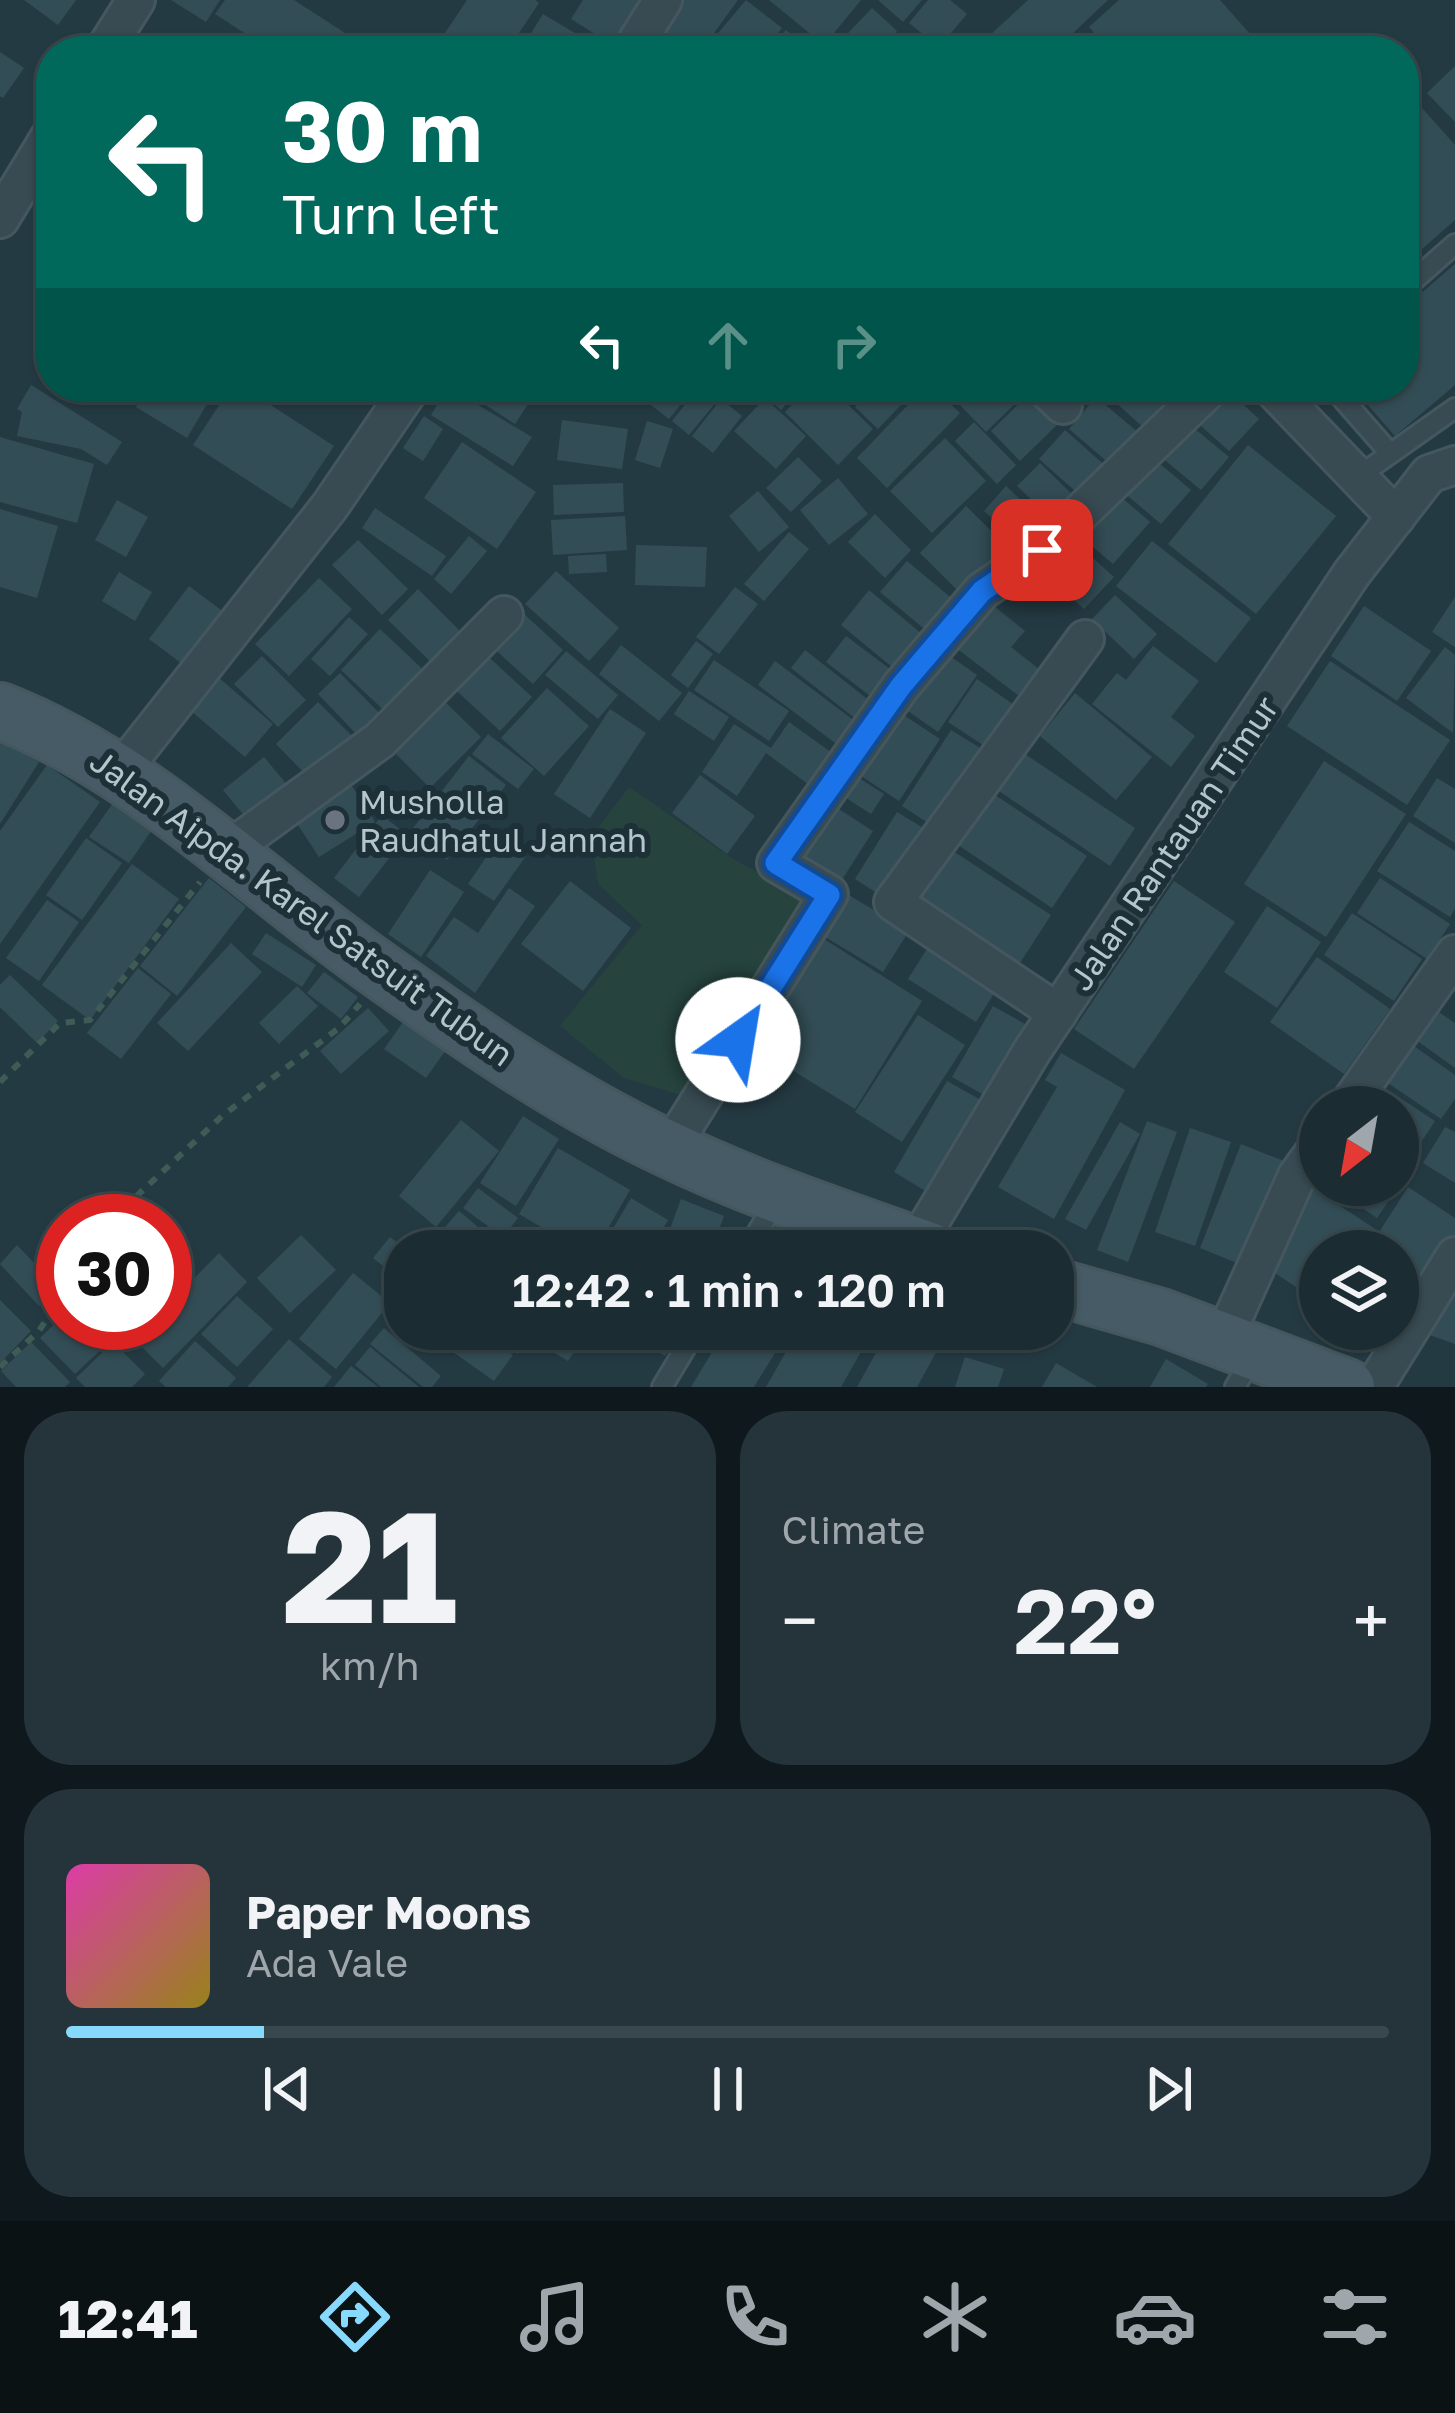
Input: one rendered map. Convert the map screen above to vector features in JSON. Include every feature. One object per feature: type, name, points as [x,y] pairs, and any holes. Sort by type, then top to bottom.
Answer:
[{"type":"main road","name":"Jalan Aipda. Karel Satsuit Tubun","points":[[0,711],[39,726],[120,772],[387,975],[570,1098],[669,1150],[874,1230]]},
{"type":"main road","points":[[1074,1294],[1238,1360],[1348,1387]]},
{"type":"street","points":[[113,36],[136,0]]},
{"type":"street","points":[[640,36],[663,0]]},
{"type":"street","points":[[0,218],[36,159]]},
{"type":"street","points":[[120,772],[330,506],[401,402]]},
{"type":"street","points":[[669,1150],[829,895],[776,863],[901,686],[982,591],[1042,550],[1195,402]]},
{"type":"street","points":[[1286,402],[1396,518]]},
{"type":"street","name":"Jalan Rantauan Timur","points":[[934,1230],[1058,1013],[1352,573],[1429,475],[1455,465]]},
{"type":"street","points":[[224,853],[380,740],[504,615]]},
{"type":"street","points":[[1058,1013],[893,902],[1085,639]]},
{"type":"street","points":[[1362,1086],[1455,954]]},
{"type":"street","points":[[1238,1360],[1299,1173]]},
{"type":"street","points":[[1374,1387],[1455,1256]]},
{"type":"lane","points":[[1419,276],[1455,244]]},
{"type":"lane","points":[[1345,402],[1388,451]]},
{"type":"lane","points":[[1359,476],[1388,451],[1455,408]]},
{"type":"lane","points":[[759,1230],[779,1196]]},
{"type":"lane","points":[[662,1387],[685,1350]]},
{"type":"path","points":[[0,1082],[60,1023],[90,1020],[224,853]]},
{"type":"path","points":[[139,1194],[222,1116],[339,1028],[387,975]]},
{"type":"path","points":[[0,1367],[36,1334]]},
{"type":"green space","points":[[629,787],[730,857],[812,903],[698,1100],[624,1078],[560,1026],[642,925],[598,884],[591,837]]},
{"type":"building","points":[[24,0],[76,0],[58,25]]},
{"type":"building","points":[[171,0],[220,0],[206,22]]},
{"type":"building","points":[[225,0],[294,0],[350,36],[249,36],[215,14]]},
{"type":"building","points":[[467,0],[539,3],[517,36],[445,33]]},
{"type":"building","points":[[583,0],[639,0],[616,36],[598,36],[571,19]]},
{"type":"building","points":[[676,0],[738,0],[712,36],[650,36]]},
{"type":"building","points":[[746,0],[782,28],[775,36],[716,36]]},
{"type":"building","points":[[769,0],[861,0],[831,36],[813,36]]},
{"type":"building","points":[[878,0],[922,0],[903,22]]},
{"type":"building","points":[[928,0],[950,0],[967,14],[948,36],[925,36],[909,23]]},
{"type":"building","points":[[1028,0],[1108,0],[1070,36],[989,36]]},
{"type":"building","points":[[1119,0],[1220,0],[1252,36],[1097,36],[1089,27]]},
{"type":"building","points":[[872,8],[897,31],[892,36],[845,36]]},
{"type":"building","points":[[543,14],[580,36],[529,36]]},
{"type":"building","points":[[0,52],[24,68],[3,98],[0,96]]},
{"type":"building","points":[[1455,66],[1455,122],[1427,93]]},
{"type":"building","points":[[1419,105],[1455,145],[1455,220],[1419,252]]},
{"type":"building","points":[[1455,264],[1455,385],[1395,436],[1365,402],[1419,402],[1419,295]]},
{"type":"building","points":[[31,385],[36,388],[36,402],[58,402],[122,442],[107,465],[81,449],[17,436],[22,412],[17,409]]},
{"type":"building","points":[[139,402],[208,402],[187,438],[136,407]]},
{"type":"building","points":[[221,402],[266,402],[334,446],[292,509],[193,445]]},
{"type":"building","points":[[439,402],[473,402],[532,437],[513,466],[431,415]]},
{"type":"building","points":[[481,402],[529,402],[515,424]]},
{"type":"building","points":[[647,402],[683,402],[669,419]]},
{"type":"building","points":[[687,402],[716,402],[689,435],[672,421]]},
{"type":"building","points":[[719,402],[742,416],[713,453],[692,436]]},
{"type":"building","points":[[761,402],[769,402],[806,436],[776,469],[734,431]]},
{"type":"building","points":[[795,402],[845,402],[873,429],[838,465],[785,412]]},
{"type":"building","points":[[860,402],[904,402],[878,429],[855,407]]},
{"type":"building","points":[[911,402],[949,402],[960,413],[887,488],[857,458]]},
{"type":"building","points":[[957,402],[1017,402],[986,432]]},
{"type":"building","points":[[1021,402],[1049,402],[1065,417],[1020,461],[991,431]]},
{"type":"building","points":[[1092,402],[1102,402],[1139,433],[1111,465],[1069,429]]},
{"type":"building","points":[[1115,402],[1167,402],[1144,428]]},
{"type":"building","points":[[1208,402],[1240,402],[1259,419],[1229,451],[1191,417]]},
{"type":"building","points":[[424,416],[443,429],[423,461],[403,448]]},
{"type":"building","points":[[1183,419],[1229,457],[1201,490],[1155,452]]},
{"type":"building","points":[[562,420],[628,429],[622,469],[557,460]]},
{"type":"building","points":[[647,421],[673,429],[660,468],[635,460]]},
{"type":"building","points":[[974,422],[1016,465],[997,484],[955,441]]},
{"type":"building","points":[[1065,430],[1109,469],[1083,498],[1039,459]]},
{"type":"building","points":[[0,437],[94,464],[77,523],[0,502]]},
{"type":"building","points":[[945,438],[986,481],[932,533],[890,491]]},
{"type":"building","points":[[462,442],[536,492],[497,549],[424,498]]},
{"type":"building","points":[[1248,445],[1336,516],[1256,614],[1168,544]]},
{"type":"building","points":[[1146,452],[1191,490],[1161,524],[1116,486]]},
{"type":"building","points":[[798,457],[822,481],[791,512],[766,488]]},
{"type":"building","points":[[1040,463],[1079,501],[1057,524],[1017,486]]},
{"type":"building","points":[[838,478],[868,514],[829,545],[800,510]]},
{"type":"building","points":[[623,483],[624,512],[554,515],[553,485]]},
{"type":"building","points":[[1006,486],[1049,526],[1027,551],[984,511]]},
{"type":"building","points":[[1113,490],[1150,522],[1113,564],[1075,532]]},
{"type":"building","points":[[758,491],[789,527],[759,552],[729,516]]},
{"type":"building","points":[[117,500],[148,517],[126,557],[95,540]]},
{"type":"building","points":[[966,506],[1011,550],[964,597],[920,553]]},
{"type":"building","points":[[375,508],[446,556],[432,576],[362,528]]},
{"type":"building","points":[[0,509],[58,526],[37,598],[0,587]]},
{"type":"building","points":[[875,514],[911,550],[885,578],[848,542]]},
{"type":"building","points":[[625,516],[627,550],[553,555],[551,520]]},
{"type":"building","points":[[789,532],[809,549],[764,601],[744,584]]},
{"type":"building","points":[[1067,535],[1114,577],[1084,609],[1037,567]]},
{"type":"building","points":[[469,536],[487,551],[451,594],[434,579]]},
{"type":"building","points":[[358,540],[408,589],[382,615],[332,565]]},
{"type":"building","points":[[1152,541],[1251,618],[1216,663],[1116,586]]},
{"type":"building","points":[[636,545],[707,547],[705,587],[635,585]]},
{"type":"building","points":[[606,554],[607,572],[569,574],[568,556]]},
{"type":"building","points":[[907,561],[955,601],[928,632],[880,592]]},
{"type":"building","points":[[556,571],[619,628],[589,661],[525,604]]},
{"type":"building","points":[[119,572],[152,592],[135,621],[102,601]]},
{"type":"building","points":[[319,578],[352,609],[289,676],[255,644]]},
{"type":"building","points":[[189,586],[225,613],[185,666],[149,639]]},
{"type":"building","points":[[735,587],[758,604],[719,654],[696,637]]},
{"type":"building","points":[[418,589],[468,639],[438,669],[388,620]]},
{"type":"building","points":[[869,590],[927,638],[898,672],[841,625]]},
{"type":"building","points":[[1115,595],[1157,634],[1134,659],[1092,619]]},
{"type":"building","points":[[983,597],[1025,631],[1011,647],[1049,677],[1028,703],[947,641]]},
{"type":"building","points":[[1455,597],[1455,647],[1432,632]]},
{"type":"building","points":[[1364,606],[1431,651],[1397,701],[1331,656]]},
{"type":"building","points":[[520,610],[563,650],[533,684],[489,644]]},
{"type":"building","points":[[349,617],[368,634],[330,676],[311,659]]},
{"type":"building","points":[[380,629],[432,678],[392,718],[341,670]]},
{"type":"building","points":[[846,636],[898,675],[878,702],[826,662]]},
{"type":"building","points":[[696,641],[713,654],[688,688],[671,675]]},
{"type":"building","points":[[621,645],[682,693],[659,721],[599,674]]},
{"type":"building","points":[[1153,646],[1199,681],[1171,717],[1195,736],[1171,767],[1092,704],[1117,673],[1126,680]]},
{"type":"building","points":[[478,647],[532,697],[500,731],[446,681]]},
{"type":"building","points":[[937,647],[977,675],[938,732],[898,704]]},
{"type":"building","points":[[1445,647],[1455,655],[1453,733],[1406,698]]},
{"type":"building","points":[[805,650],[875,705],[861,723],[791,668]]},
{"type":"building","points":[[566,651],[618,695],[598,719],[545,675]]},
{"type":"building","points":[[262,656],[306,700],[278,727],[234,684]]},
{"type":"building","points":[[714,660],[789,711],[769,741],[694,690]]},
{"type":"building","points":[[775,661],[860,725],[843,749],[758,685]]},
{"type":"building","points":[[1330,661],[1450,740],[1407,805],[1287,726]]},
{"type":"building","points":[[340,673],[386,720],[364,742],[318,694]]},
{"type":"building","points":[[219,678],[273,724],[245,757],[191,711]]},
{"type":"building","points":[[977,679],[1017,707],[989,749],[948,722]]},
{"type":"building","points":[[547,688],[589,726],[544,776],[501,738]]},
{"type":"building","points":[[689,691],[729,717],[714,741],[674,714]]},
{"type":"building","points":[[1075,693],[1152,757],[1116,800],[1040,736]]},
{"type":"building","points":[[441,698],[481,737],[430,788],[390,748]]},
{"type":"building","points":[[318,702],[356,740],[313,782],[276,744]]},
{"type":"building","points":[[890,706],[940,739],[899,801],[849,768]]},
{"type":"building","points":[[610,709],[646,733],[590,818],[554,794]]},
{"type":"building","points":[[789,722],[839,758],[816,790],[766,753],[737,796],[702,772],[734,724],[771,748]]},
{"type":"building","points":[[951,730],[985,751],[936,828],[902,806]]},
{"type":"building","points":[[488,734],[534,769],[518,789],[472,754]]},
{"type":"building","points":[[0,738],[39,762],[0,824]]},
{"type":"building","points":[[1016,748],[1135,828],[1110,866],[990,785]]},
{"type":"building","points":[[469,756],[506,785],[447,860],[410,832]]},
{"type":"building","points":[[264,757],[293,792],[252,825],[223,790]]},
{"type":"building","points":[[1324,761],[1406,814],[1326,937],[1244,884]]},
{"type":"building","points":[[47,765],[100,802],[0,944],[0,831]]},
{"type":"building","points":[[700,775],[755,816],[727,854],[672,813]]},
{"type":"building","points":[[859,778],[884,794],[871,814],[846,798]]},
{"type":"building","points":[[1437,778],[1455,789],[1455,843],[1413,816]]},
{"type":"building","name":"Musholla Raudhatul Jannah","points":[[350,783],[375,822],[319,857],[294,819]]},
{"type":"building","points":[[992,793],[1087,856],[1052,908],[958,845]]},
{"type":"building","points":[[828,802],[873,831],[833,894],[788,865]]},
{"type":"building","points":[[113,803],[152,830],[129,863],[89,837]]},
{"type":"building","points":[[897,812],[925,829],[883,897],[855,879]]},
{"type":"building","points":[[382,815],[407,835],[359,897],[334,878]]},
{"type":"building","points":[[1409,822],[1455,851],[1455,909],[1450,917],[1377,871]]},
{"type":"building","points":[[86,838],[122,863],[82,920],[46,895]]},
{"type":"building","points":[[499,838],[526,856],[494,901],[468,884]]},
{"type":"building","points":[[950,849],[1051,915],[1013,974],[912,909]]},
{"type":"building","points":[[132,864],[179,899],[90,1020],[42,985]]},
{"type":"building","points":[[430,870],[464,892],[421,957],[388,934]]},
{"type":"building","points":[[209,878],[246,907],[177,996],[140,966]]},
{"type":"building","points":[[1380,878],[1450,924],[1427,959],[1357,913]]},
{"type":"building","points":[[570,881],[631,928],[583,991],[521,944]]},
{"type":"building","points":[[1174,881],[1235,922],[1134,1069],[1074,1029]]},
{"type":"building","points":[[509,888],[535,906],[475,993],[426,956],[454,917],[478,933]]},
{"type":"building","points":[[847,894],[909,931],[883,972],[822,935]]},
{"type":"building","points":[[47,900],[79,922],[39,981],[6,958]]},
{"type":"building","points":[[1267,906],[1321,942],[1277,1008],[1224,972]]},
{"type":"building","points":[[1352,913],[1422,959],[1394,1001],[1324,955]]},
{"type":"building","points":[[813,932],[922,1001],[855,1109],[745,1041]]},
{"type":"building","points":[[266,933],[316,965],[302,987],[252,954]]},
{"type":"building","points":[[932,941],[1000,984],[976,1022],[908,979]]},
{"type":"building","points":[[231,943],[262,972],[188,1051],[157,1023]]},
{"type":"building","points":[[1317,957],[1390,1009],[1344,1074],[1270,1022]]},
{"type":"building","points":[[138,968],[171,994],[121,1059],[87,1033]]},
{"type":"building","points":[[324,972],[358,997],[341,1019],[307,993]]},
{"type":"building","points":[[10,975],[58,1021],[37,1043],[0,1007],[0,985]]},
{"type":"building","points":[[297,986],[318,1006],[279,1044],[259,1023]]},
{"type":"building","points":[[993,1006],[1025,1024],[984,1095],[952,1077]]},
{"type":"building","points":[[368,1008],[389,1031],[341,1074],[320,1051]]},
{"type":"building","points":[[1437,1011],[1455,1023],[1455,1068],[1416,1040]]},
{"type":"building","points":[[918,1015],[965,1045],[902,1142],[855,1112]]},
{"type":"building","points":[[406,1018],[448,1047],[426,1078],[384,1049]]},
{"type":"building","points":[[1411,1044],[1455,1075],[1455,1099],[1441,1119],[1419,1104],[1419,1086],[1392,1086],[1385,1081]]},
{"type":"building","points":[[736,1053],[765,1071],[743,1104],[715,1086]]},
{"type":"building","points":[[1061,1053],[1125,1090],[1054,1219],[998,1187],[1057,1087],[1045,1080]]},
{"type":"building","points":[[947,1081],[981,1100],[927,1192],[894,1172]]},
{"type":"building","points":[[1419,1110],[1435,1121],[1419,1145]]},
{"type":"building","points":[[523,1116],[559,1139],[516,1206],[480,1183]]},
{"type":"building","points":[[461,1120],[499,1151],[436,1227],[399,1196]]},
{"type":"building","points":[[1147,1121],[1177,1132],[1128,1262],[1097,1250]]},
{"type":"building","points":[[1120,1122],[1140,1134],[1086,1230],[1065,1219]]},
{"type":"building","points":[[1445,1127],[1455,1132],[1455,1183],[1423,1163]]},
{"type":"building","points":[[1190,1128],[1231,1142],[1195,1246],[1155,1232]]},
{"type":"building","points":[[1241,1144],[1296,1166],[1254,1270],[1200,1248]]},
{"type":"building","points":[[558,1148],[630,1190],[607,1230],[546,1230],[519,1214]]},
{"type":"building","points":[[478,1188],[518,1218],[509,1230],[493,1230],[463,1208]]},
{"type":"building","points":[[1419,1194],[1455,1218],[1455,1246],[1419,1298],[1419,1230],[1380,1230],[1396,1206],[1419,1206]]},
{"type":"building","points":[[631,1198],[668,1220],[662,1230],[612,1230]]},
{"type":"building","points":[[681,1199],[724,1216],[719,1230],[670,1230]]},
{"type":"building","points":[[1303,1206],[1340,1206],[1377,1230],[1299,1230],[1299,1289],[1263,1265]]},
{"type":"building","points":[[1359,1206],[1385,1206],[1377,1218]]},
{"type":"building","points":[[459,1211],[482,1230],[443,1230]]},
{"type":"building","points":[[301,1235],[336,1270],[290,1313],[257,1278]]},
{"type":"building","points":[[384,1244],[384,1267],[373,1258]]},
{"type":"building","points":[[17,1245],[36,1265],[36,1303],[0,1264]]},
{"type":"building","points":[[219,1253],[247,1282],[192,1338],[192,1280]]},
{"type":"building","points":[[353,1273],[384,1298],[384,1310],[336,1369],[299,1339]]},
{"type":"building","points":[[1455,1282],[1455,1344],[1424,1333]]},
{"type":"building","points":[[237,1296],[273,1329],[237,1367],[201,1334]]},
{"type":"building","points":[[0,1300],[31,1331],[0,1363]]},
{"type":"building","points":[[384,1328],[384,1350],[410,1350],[441,1376],[432,1387],[423,1387],[370,1344]]},
{"type":"building","points":[[289,1339],[332,1377],[324,1387],[247,1387]]},
{"type":"building","points":[[195,1341],[236,1378],[228,1387],[166,1387],[159,1381],[192,1350]]},
{"type":"building","points":[[31,1342],[70,1382],[65,1387],[16,1387],[1,1371]]},
{"type":"building","points":[[370,1347],[419,1387],[381,1387],[355,1365]]},
{"type":"building","points":[[52,1350],[101,1350],[75,1374]]},
{"type":"building","points":[[105,1350],[121,1350],[145,1374],[132,1387],[85,1387],[76,1378]]},
{"type":"building","points":[[145,1350],[181,1350],[163,1368]]},
{"type":"building","points":[[450,1350],[506,1350],[513,1355],[494,1381]]},
{"type":"building","points":[[550,1350],[575,1350],[568,1361]]},
{"type":"building","points":[[713,1350],[777,1350],[754,1387],[691,1387]]},
{"type":"building","points":[[787,1350],[862,1350],[841,1387],[766,1387]]},
{"type":"building","points":[[877,1350],[937,1350],[917,1387],[857,1387]]},
{"type":"building","points":[[965,1357],[1004,1369],[998,1387],[955,1387]]},
{"type":"building","points":[[1166,1359],[1208,1384],[1150,1387]]},
{"type":"building","points":[[1056,1363],[1097,1387],[1042,1387]]},
{"type":"building","points":[[351,1366],[378,1387],[334,1387]]},
{"type":"place","name":"Musholla Raudhatul Jannah","points":[[335,820]]},
{"type":"route","points":[[738,1040],[829,895],[776,863],[901,686],[982,591],[1042,550]]}]
